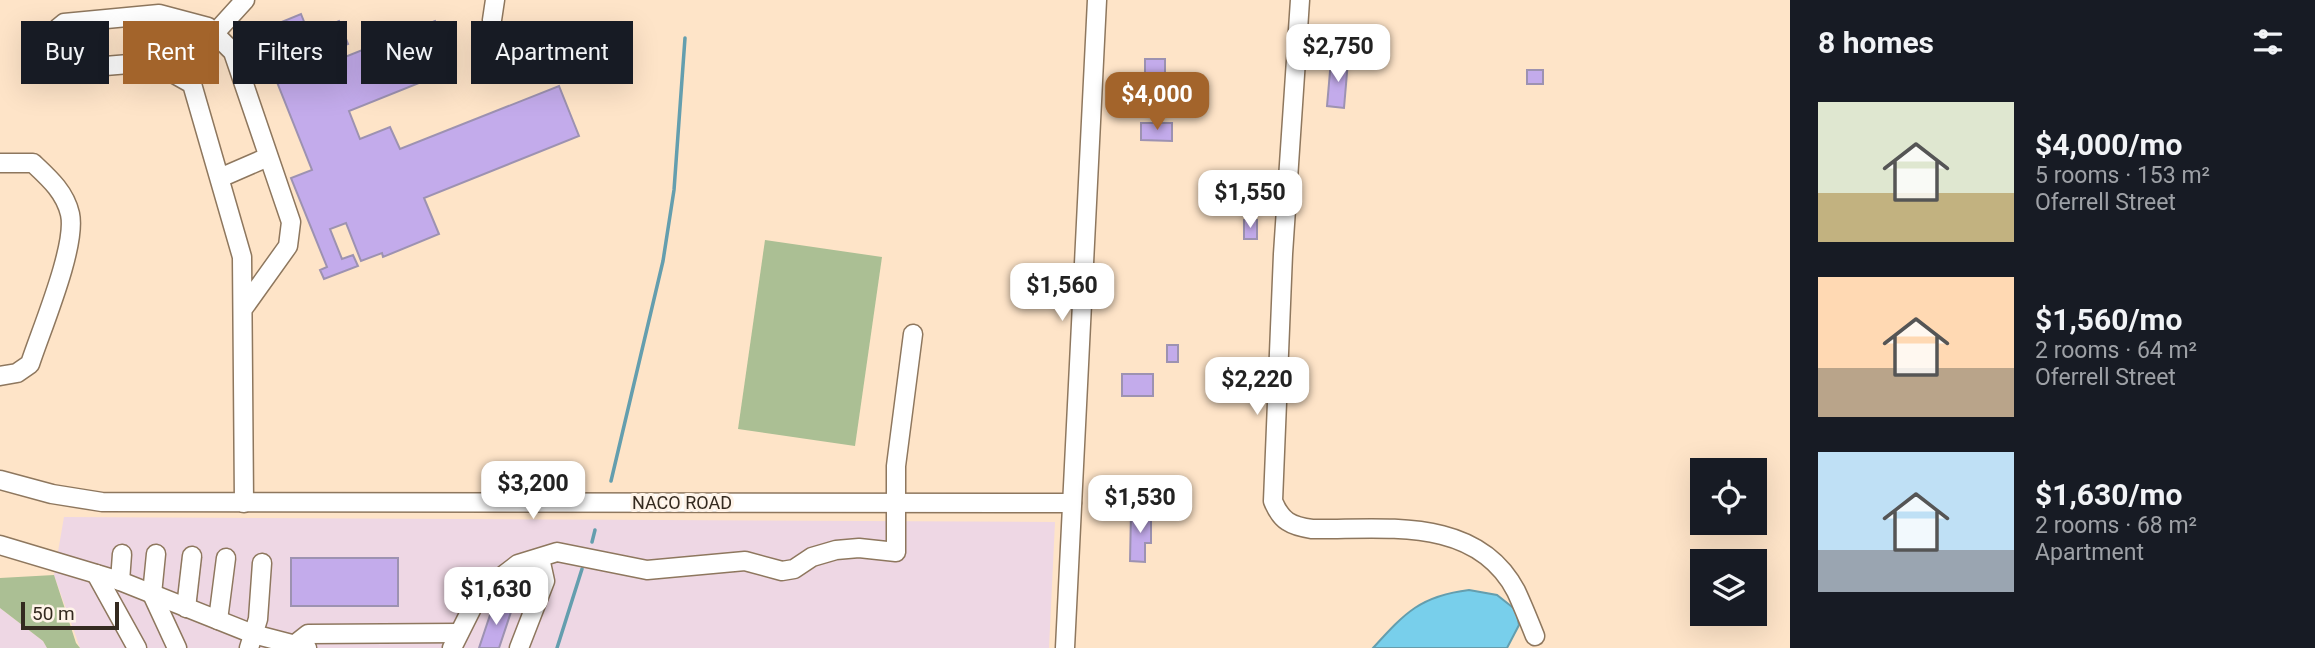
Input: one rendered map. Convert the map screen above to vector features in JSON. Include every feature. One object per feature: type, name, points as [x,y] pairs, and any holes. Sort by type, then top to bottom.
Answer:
[{"type":"street","points":[[219,29],[245,0]]},
{"type":"street","points":[[492,20],[495,0]]},
{"type":"street","points":[[1065,648],[1097,0]]},
{"type":"street","points":[[1300,0],[1283,254],[1273,501],[1279,517],[1294,526],[1312,529],[1426,530],[1450,535],[1478,550],[1500,569],[1516,590],[1535,636]]},
{"type":"street","points":[[193,21],[158,7],[64,23],[54,30],[50,39],[54,65],[69,69],[153,62],[192,84],[222,177],[242,257],[244,503]]},
{"type":"street","points":[[219,37],[233,52],[291,222],[288,246],[243,309]]},
{"type":"street","points":[[222,177],[268,157]]},
{"type":"street","points":[[0,163],[33,163],[58,186],[70,215],[71,240],[30,364],[17,373],[0,376]]},
{"type":"street","points":[[0,545],[120,581],[218,620],[251,641],[300,647],[309,634],[455,641],[479,594],[519,564],[557,552],[647,570],[745,561],[782,571],[794,569],[811,557],[836,550],[859,548],[896,552],[895,466],[913,334]]},
{"type":"street","name":"NACO ROAD","points":[[0,480],[52,494],[102,502],[1072,503]]},
{"type":"street","points":[[120,581],[122,554]]},
{"type":"street","points":[[156,554],[152,594],[177,648]]},
{"type":"street","points":[[186,608],[192,556]]},
{"type":"street","points":[[218,620],[226,558]]},
{"type":"street","points":[[519,648],[545,581],[540,558]]},
{"type":"street","points":[[251,641],[258,619],[262,563]]},
{"type":"street","points":[[96,574],[137,648]]},
{"type":"shaded area","points":[[64,517],[1055,522],[1049,648],[80,648],[54,575]]},
{"type":"shaded area","points":[[0,608],[43,641],[47,648],[0,648]]},
{"type":"green space","points":[[765,240],[882,257],[855,446],[738,429]]},
{"type":"green space","points":[[54,575],[80,648],[47,648],[43,641],[0,608],[0,578]]},
{"type":"water","points":[[1469,590],[1497,595],[1516,610],[1519,625],[1507,648],[1373,648],[1415,608],[1438,597]]},
{"type":"building","points":[[301,14],[304,21],[284,21]]},
{"type":"building","points":[[361,51],[361,84],[416,84],[349,111],[360,139],[390,127],[400,149],[559,86],[579,136],[424,198],[439,234],[383,257],[382,253],[361,261],[346,223],[330,229],[342,259],[353,255],[358,266],[324,279],[320,270],[327,267],[291,178],[312,170],[278,84],[347,84],[347,56]]},
{"type":"building","points":[[1145,59],[1165,59],[1165,78],[1145,78]]},
{"type":"building","points":[[1331,60],[1348,61],[1344,108],[1327,106]]},
{"type":"building","points":[[1527,70],[1543,70],[1543,84],[1527,84]]},
{"type":"building","points":[[1141,123],[1172,123],[1172,141],[1141,140]]},
{"type":"building","points":[[1244,220],[1257,220],[1257,239],[1244,239]]},
{"type":"building","points":[[1167,345],[1178,345],[1178,362],[1167,362]]},
{"type":"building","points":[[1122,374],[1153,374],[1153,396],[1122,396]]},
{"type":"building","points":[[1131,512],[1151,513],[1151,543],[1145,543],[1145,562],[1130,561]]},
{"type":"building","points":[[291,558],[398,558],[398,606],[291,606]]},
{"type":"building","points":[[494,603],[512,609],[499,648],[479,648]]},
{"type":"waterway","points":[[611,481],[663,261],[674,190],[685,38]]},
{"type":"waterway","points":[[592,542],[595,530]]},
{"type":"waterway","points":[[557,648],[582,569]]}]
